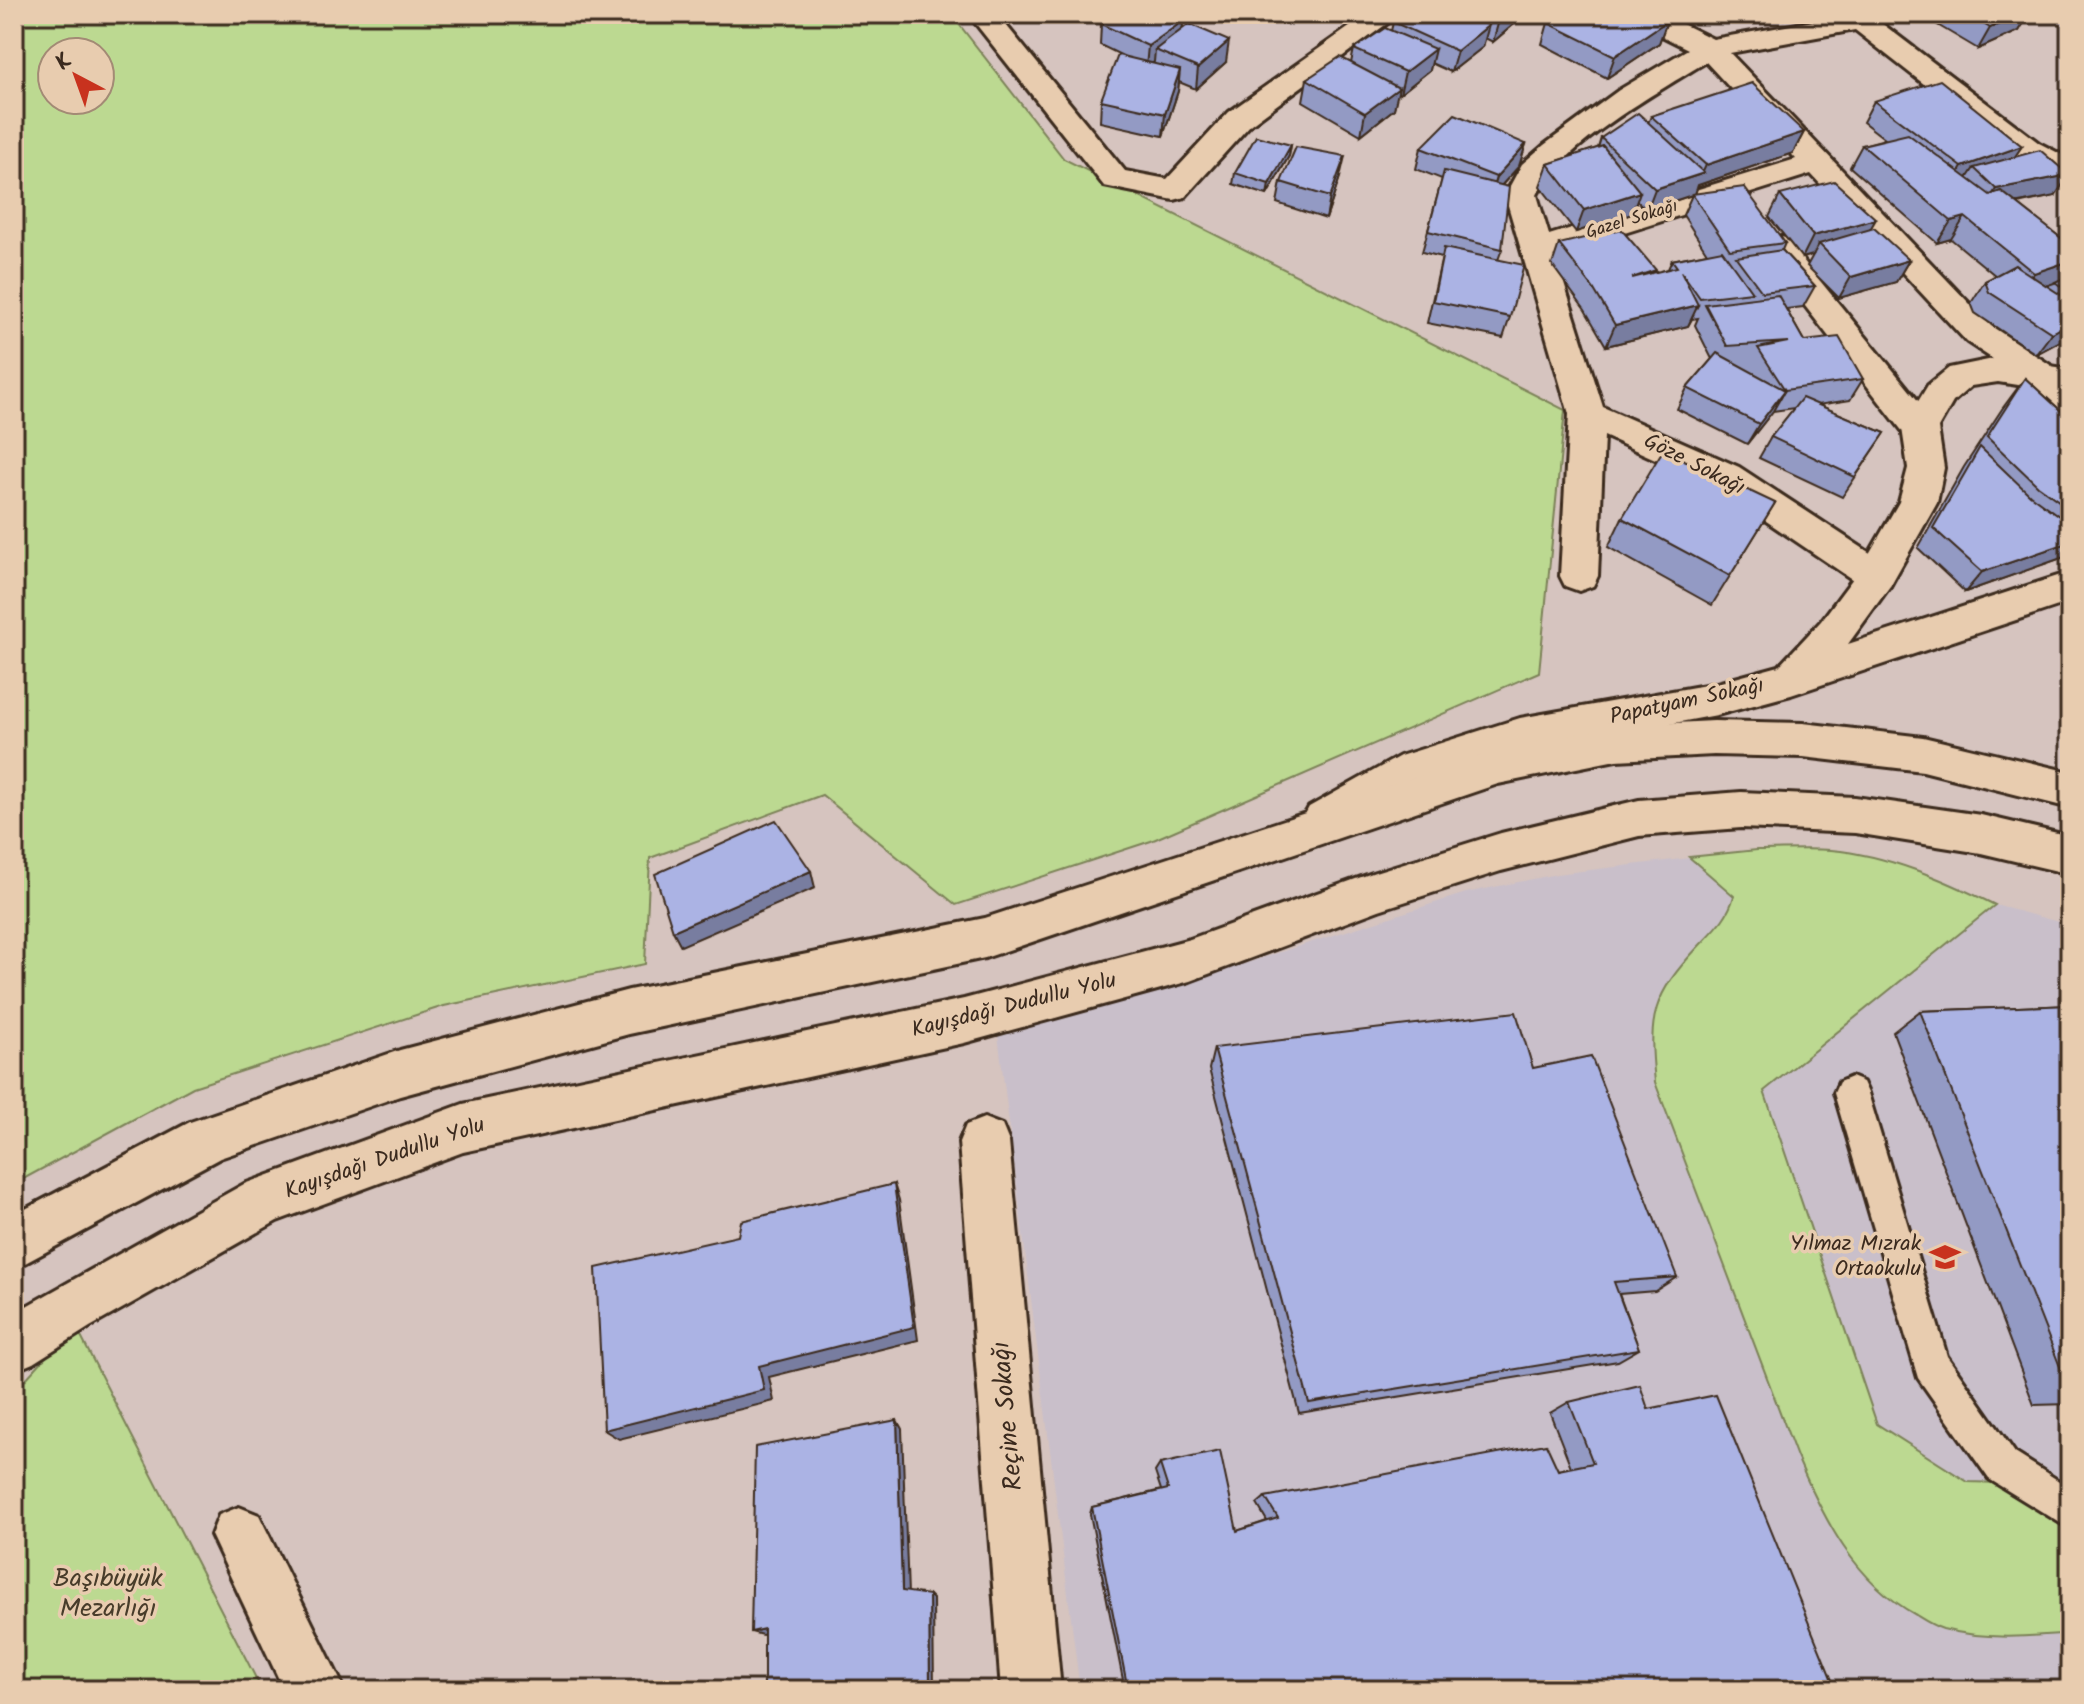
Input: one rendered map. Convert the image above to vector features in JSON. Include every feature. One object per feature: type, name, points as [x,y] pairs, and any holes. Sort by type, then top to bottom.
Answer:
[{"type":"street","points":[[982,14],[1115,179],[1174,190],[1240,118],[1386,14]]},
{"type":"street","points":[[1640,14],[1709,48],[1979,334],[2063,389]]},
{"type":"street","points":[[1579,576],[1587,414],[1521,195],[1533,171],[1629,96],[1709,48],[1867,17],[2028,150],[2070,171]]},
{"type":"street","name":"Gazel Sokağı","points":[[1537,250],[1745,210],[1818,162]]},
{"type":"street","points":[[1745,210],[1920,428],[1926,468],[1918,503],[1876,576],[1835,632],[1791,679]]},
{"type":"street","points":[[1920,428],[1940,394],[1961,376],[1998,370],[2063,389]]},
{"type":"street","name":"Göze Sokağı","points":[[1587,414],[1726,476],[1876,576]]},
{"type":"street","name":"Papatyam Sokağı","points":[[1312,827],[1415,768],[1520,735],[1717,699],[1791,679],[2070,587]]},
{"type":"street","points":[[14,1243],[207,1139],[400,1073],[629,1012],[985,938],[1498,767],[1616,743],[1714,738],[1803,740],[1923,754],[2070,790]]},
{"type":"street","name":"Kayışdağı Dudullu Yolu","points":[[14,1344],[71,1308],[262,1202],[463,1128],[964,1021],[1190,960],[1375,892],[1501,852],[1639,818],[1755,810],[1855,815],[1981,834],[2070,855]]},
{"type":"street","name":"Reçine Sokağı","points":[[984,1142],[1031,1690]]},
{"type":"street","points":[[239,1535],[315,1690]]},
{"type":"lane","points":[[1851,1093],[1931,1365],[2002,1466],[2070,1510]]},
{"type":"lane","name":"Kayışdağı Dudullu Yolu","points":[[14,1363],[71,1308]]},
{"type":"shaded area","points":[[1757,850],[1832,850],[1898,865],[1952,883],[1995,905],[2070,925],[2070,1690],[1080,1690],[998,1035],[1190,981],[1466,893],[1557,874]]},
{"type":"green space","points":[[14,14],[951,14],[1064,159],[1565,410],[1539,672],[1151,841],[956,905],[822,795],[650,858],[645,964],[444,1006],[193,1087],[14,1184]]},
{"type":"green space","points":[[1822,849],[1874,857],[1936,878],[1995,905],[1764,1091],[1877,1424],[1968,1482],[2070,1485],[2070,1633],[2006,1637],[1975,1635],[1932,1625],[1894,1601],[1875,1585],[1843,1546],[1818,1503],[1797,1457],[1655,1082],[1653,1059],[1653,1023],[1663,994],[1683,963],[1720,923],[1734,896],[1689,857],[1757,850]]},
{"type":"green space","name":"Başıbüyük Mezarlığı","points":[[75,1325],[262,1690],[14,1690],[14,1392]]},
{"type":"building","points":[[1115,14],[1169,14],[1183,21],[1148,46],[1101,24]]},
{"type":"building","points":[[1403,14],[1461,14],[1489,25],[1457,51],[1393,22]]},
{"type":"building","points":[[1484,14],[1507,14],[1499,20]]},
{"type":"building","points":[[1562,14],[1652,14],[1667,21],[1615,56],[1548,23]]},
{"type":"building","points":[[1967,14],[2022,14],[1990,28]]},
{"type":"building","points":[[1189,24],[1229,41],[1198,68],[1155,50]]},
{"type":"building","points":[[1385,28],[1435,49],[1405,72],[1354,49]]},
{"type":"building","points":[[1118,55],[1180,70],[1165,114],[1101,100]]},
{"type":"building","points":[[1340,57],[1399,88],[1365,113],[1307,79]]},
{"type":"building","points":[[1940,80],[2022,146],[1962,167],[1874,101]]},
{"type":"building","points":[[1752,83],[1804,132],[1706,165],[1651,116]]},
{"type":"building","points":[[1638,113],[1704,173],[1655,189],[1601,138]]},
{"type":"building","points":[[1455,114],[1526,144],[1496,177],[1421,148]]},
{"type":"building","points":[[1908,134],[1990,195],[2001,191],[2070,245],[2070,261],[2034,273],[1965,217],[1951,221],[1862,145]]},
{"type":"building","points":[[1256,136],[1291,145],[1269,184],[1235,173]]},
{"type":"building","points":[[1603,146],[1640,192],[1584,210],[1548,164]]},
{"type":"building","points":[[1296,147],[1345,156],[1330,197],[1281,182]]},
{"type":"building","points":[[2040,150],[2069,175],[1996,189],[1974,168]]},
{"type":"building","points":[[1444,171],[1509,187],[1502,249],[1428,231]]},
{"type":"building","points":[[1834,181],[1876,219],[1813,236],[1780,195]]},
{"type":"building","points":[[1744,187],[1785,243],[1730,250],[1692,194]]},
{"type":"building","points":[[1874,228],[1909,260],[1851,277],[1819,244]]},
{"type":"building","points":[[1621,229],[1656,270],[1632,278],[1677,267],[1672,260],[1722,250],[1752,292],[1700,298],[1681,271],[1698,305],[1615,325],[1593,288],[1559,244]]},
{"type":"building","points":[[1444,248],[1524,265],[1510,317],[1433,301]]},
{"type":"building","points":[[1782,250],[1815,286],[1762,292],[1736,257]]},
{"type":"building","points":[[2015,265],[2070,301],[2070,323],[2052,333],[1989,292],[1985,281]]},
{"type":"building","points":[[2070,275],[2070,293],[2055,282]]},
{"type":"building","points":[[1778,295],[1804,341],[1839,337],[1863,379],[1785,390],[1758,348],[1788,342],[1727,346],[1705,304]]},
{"type":"building","points":[[1717,353],[1785,390],[1759,424],[1687,388]]},
{"type":"building","points":[[2025,378],[2070,419],[2070,509],[2038,486],[1987,437]]},
{"type":"building","points":[[1802,398],[1885,433],[1855,477],[1771,437]]},
{"type":"building","points":[[1980,447],[2030,495],[2070,524],[2070,542],[1982,572],[1933,528]]},
{"type":"building","points":[[1663,450],[1775,503],[1730,576],[1622,518]]},
{"type":"building","points":[[776,820],[811,871],[673,931],[655,874]]},
{"type":"building","points":[[2070,1005],[2070,1392],[1920,1011]]},
{"type":"building","points":[[1516,1012],[1533,1068],[1591,1056],[1677,1277],[1614,1282],[1639,1349],[1309,1403],[1214,1048]]},
{"type":"building","points":[[894,1184],[914,1327],[759,1366],[764,1390],[604,1430],[596,1268],[738,1236],[741,1221]]},
{"type":"building","points":[[1640,1385],[1648,1409],[1716,1395],[1836,1690],[1685,1690],[1682,1683],[1626,1690],[1128,1690],[1092,1507],[1168,1489],[1160,1464],[1220,1451],[1237,1531],[1278,1518],[1265,1497],[1546,1444],[1558,1470],[1593,1463],[1569,1402]]},
{"type":"building","points":[[897,1420],[902,1591],[929,1595],[930,1690],[764,1690],[764,1629],[751,1632],[755,1447]]},
{"type":"place","name":"Yılmaz Mızrak Ortaokulu","points":[[1945,1257]]}]
